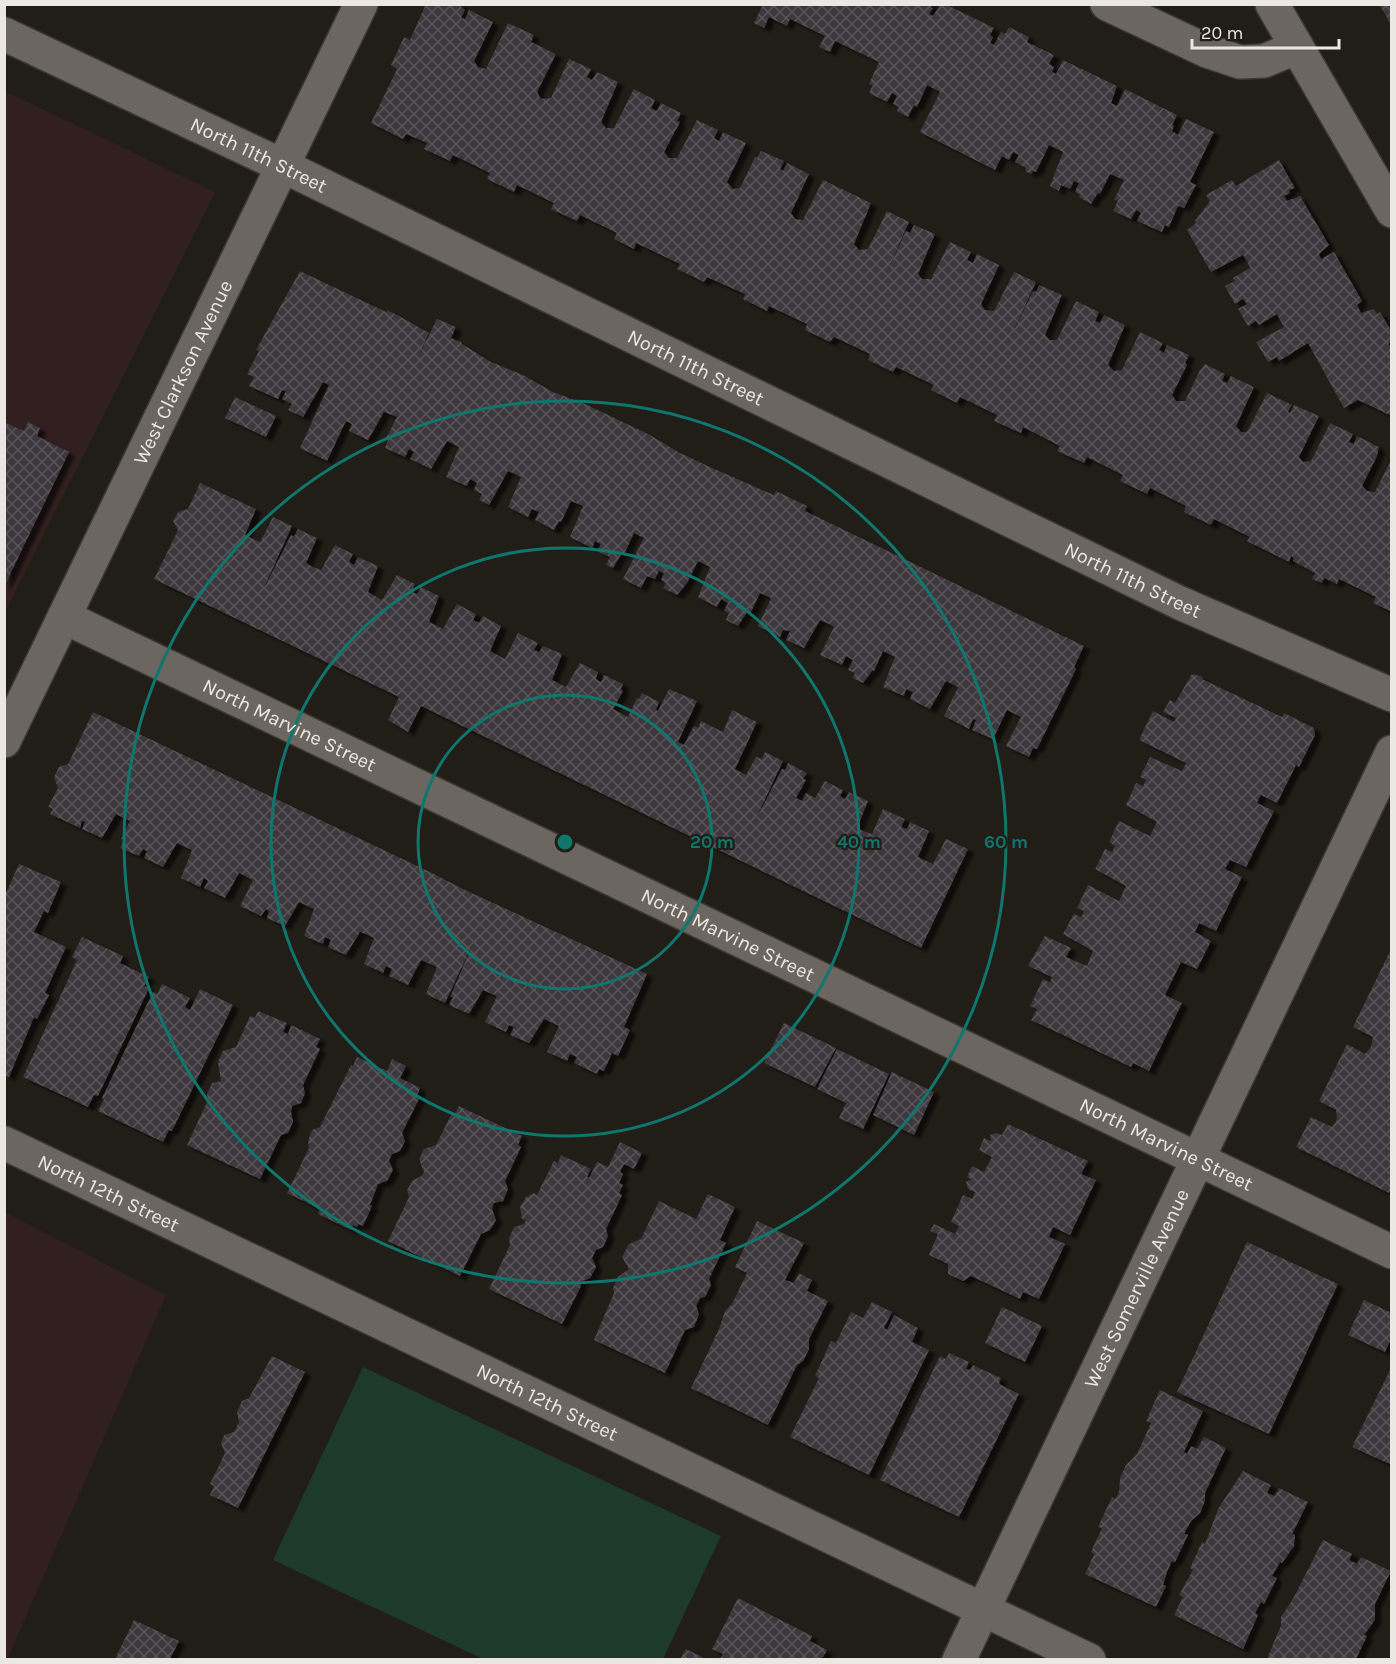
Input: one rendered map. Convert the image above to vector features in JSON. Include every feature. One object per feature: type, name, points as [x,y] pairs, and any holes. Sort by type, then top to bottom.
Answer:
[{"type":"street","name":"West Clarkson Avenue","points":[[4,741],[361,4]]},
{"type":"street","points":[[1107,4],[1207,51],[1240,62],[1264,61],[1297,47]]},
{"type":"street","points":[[1272,4],[1392,211]]},
{"type":"street","name":"North 11th Street","points":[[4,34],[283,166],[1180,603],[1392,695]]},
{"type":"street","name":"North Marvine Street","points":[[64,617],[1392,1252]]},
{"type":"street","name":"West Somerville Avenue","points":[[959,1659],[1392,752]]},
{"type":"street","name":"North 12th Street","points":[[4,1143],[1089,1659]]},
{"type":"shaded area","points":[[5,91],[215,192],[5,612]]},
{"type":"shaded area","points":[[4,1212],[166,1295],[7,1660],[4,1659]]},
{"type":"green space","points":[[363,1367],[721,1536],[663,1659],[483,1659],[273,1560]]},
{"type":"building","points":[[426,4],[462,4],[461,7],[465,10],[461,18],[465,19],[469,10],[493,22],[474,61],[478,67],[486,69],[508,23],[534,35],[531,42],[556,54],[537,92],[541,99],[551,98],[569,59],[591,69],[587,77],[592,80],[597,72],[618,82],[601,122],[606,128],[614,128],[634,89],[655,100],[651,108],[657,111],[661,103],[681,113],[677,121],[680,122],[664,152],[669,158],[677,158],[697,120],[718,130],[714,138],[719,141],[723,132],[746,143],[727,182],[733,189],[740,188],[755,157],[757,158],[761,151],[784,161],[780,169],[783,171],[787,163],[809,174],[791,213],[795,219],[803,220],[823,180],[871,203],[854,244],[859,250],[868,249],[887,211],[909,222],[883,281],[906,231],[910,233],[914,225],[935,234],[918,274],[922,279],[931,279],[950,242],[971,252],[967,260],[973,263],[977,254],[999,265],[981,304],[985,310],[994,311],[1014,272],[1036,282],[1009,341],[1033,291],[1036,292],[1039,285],[1062,295],[1045,335],[1050,340],[1057,340],[1076,301],[1099,312],[1095,321],[1097,322],[1100,323],[1104,315],[1125,325],[1108,365],[1114,371],[1122,370],[1140,332],[1163,343],[1159,350],[1164,353],[1167,345],[1189,355],[1185,363],[1187,365],[1172,395],[1176,401],[1185,401],[1205,364],[1225,374],[1222,381],[1227,383],[1231,376],[1254,387],[1236,426],[1241,432],[1247,432],[1267,393],[1292,405],[1288,412],[1290,413],[1294,405],[1319,416],[1299,457],[1303,462],[1311,461],[1330,423],[1353,434],[1349,442],[1354,444],[1357,436],[1379,447],[1362,486],[1367,491],[1375,492],[1392,458],[1392,612],[1373,603],[1376,597],[1339,579],[1337,584],[1324,578],[1322,583],[1312,579],[1315,573],[1293,561],[1294,558],[1291,556],[1289,562],[1247,541],[1250,537],[1214,519],[1211,525],[1184,512],[1186,506],[1150,488],[1147,494],[1120,481],[1123,475],[1087,457],[1084,463],[1057,451],[1060,446],[1023,427],[1021,433],[994,421],[997,415],[960,397],[957,403],[931,390],[934,385],[896,367],[893,372],[868,360],[870,354],[834,337],[830,342],[805,330],[807,324],[769,306],[767,311],[743,299],[745,294],[707,277],[704,282],[677,269],[680,264],[636,243],[634,249],[614,239],[617,233],[580,215],[577,221],[551,209],[554,203],[517,185],[514,192],[487,179],[490,173],[453,155],[450,161],[424,149],[427,143],[406,134],[403,139],[371,123],[397,69],[391,65],[404,37],[410,40]]},
{"type":"building","points":[[763,4],[932,4],[931,8],[933,8],[929,14],[933,16],[941,4],[945,4],[994,28],[990,35],[993,37],[990,43],[994,45],[1001,32],[1005,34],[1009,27],[1029,37],[1027,42],[1054,55],[1049,64],[1054,67],[1052,72],[1056,74],[1063,60],[1117,86],[1111,103],[1117,106],[1125,89],[1177,115],[1172,131],[1178,135],[1186,119],[1214,132],[1190,182],[1196,185],[1184,208],[1178,206],[1169,227],[1165,225],[1162,232],[1137,221],[1141,213],[1136,210],[1131,219],[1113,211],[1118,201],[1114,200],[1124,180],[1110,174],[1100,194],[1098,193],[1091,204],[1075,192],[1079,183],[1074,181],[1070,189],[1061,185],[1059,191],[1050,186],[1063,152],[1049,145],[1036,172],[1033,171],[1031,174],[1025,171],[1026,168],[1015,162],[1019,155],[1013,152],[1009,160],[1002,156],[995,170],[920,132],[940,92],[927,85],[917,107],[914,105],[908,117],[897,111],[899,107],[893,104],[897,96],[892,93],[887,102],[869,93],[873,85],[869,84],[879,62],[835,41],[830,52],[819,47],[825,36],[790,19],[787,26],[769,17],[764,28],[754,23]]},
{"type":"building","points":[[1379,4],[1392,4],[1392,26]]},
{"type":"building","points":[[1279,160],[1295,188],[1289,190],[1290,193],[1284,196],[1287,201],[1300,196],[1329,245],[1319,254],[1321,259],[1334,252],[1362,301],[1357,305],[1361,313],[1374,309],[1377,314],[1380,312],[1392,332],[1392,342],[1388,344],[1392,349],[1392,416],[1358,400],[1344,408],[1308,343],[1279,361],[1277,357],[1268,362],[1256,342],[1284,327],[1277,314],[1259,325],[1256,321],[1248,326],[1238,309],[1247,304],[1243,299],[1235,304],[1225,286],[1235,281],[1233,278],[1250,268],[1247,261],[1243,255],[1211,272],[1187,230],[1196,223],[1195,221],[1210,201],[1206,195],[1232,180],[1236,186]]},
{"type":"building","points":[[300,271],[386,312],[387,310],[429,333],[416,361],[437,319],[456,327],[451,338],[491,362],[648,434],[710,467],[774,495],[776,491],[807,506],[805,511],[1084,646],[1074,667],[1076,669],[1037,749],[1033,748],[1029,757],[1006,746],[1021,717],[1007,710],[993,739],[972,730],[976,720],[973,719],[969,729],[944,716],[958,687],[946,681],[930,709],[910,699],[913,692],[906,689],[904,696],[883,687],[895,657],[883,651],[874,671],[863,683],[853,678],[855,673],[848,670],[853,660],[846,656],[842,665],[820,655],[834,627],[820,620],[804,648],[786,640],[790,631],[783,630],[780,637],[758,626],[771,598],[760,593],[750,614],[747,612],[738,626],[726,620],[729,613],[724,611],[728,603],[721,599],[717,607],[698,597],[710,567],[698,561],[687,583],[677,595],[663,588],[666,583],[661,580],[664,573],[659,571],[655,579],[647,576],[641,588],[623,579],[644,538],[634,533],[624,554],[622,553],[613,568],[606,565],[610,557],[597,551],[601,544],[595,541],[592,548],[570,537],[583,506],[571,501],[561,522],[559,521],[554,530],[535,520],[539,512],[532,509],[528,517],[508,507],[521,477],[508,471],[489,505],[479,500],[482,494],[474,490],[477,483],[470,479],[467,486],[446,477],[459,447],[447,441],[431,469],[410,459],[414,452],[409,449],[405,457],[385,448],[388,440],[386,438],[397,417],[384,412],[368,440],[349,431],[352,424],[346,421],[327,461],[300,448],[329,385],[323,382],[303,417],[288,410],[292,404],[282,399],[286,391],[282,390],[278,399],[249,386],[254,377],[247,374],[259,351],[256,350]]},
{"type":"building","points":[[235,397],[276,416],[266,437],[225,418]]},
{"type":"building","points":[[4,422],[24,431],[28,422],[40,428],[37,436],[69,452],[4,587]]},
{"type":"building","points":[[200,483],[256,509],[245,535],[260,542],[273,517],[292,526],[262,592],[291,535],[294,537],[298,529],[317,538],[306,563],[313,567],[321,570],[335,545],[353,554],[349,562],[354,565],[358,557],[378,566],[368,592],[382,600],[397,575],[415,584],[412,592],[417,594],[421,587],[439,596],[429,622],[443,629],[457,604],[476,614],[473,620],[479,623],[483,616],[501,626],[490,651],[505,659],[518,633],[538,643],[534,650],[539,652],[543,646],[562,654],[552,680],[566,687],[580,663],[598,672],[596,679],[601,682],[604,675],[623,684],[621,689],[623,691],[613,709],[628,717],[642,693],[659,702],[656,710],[658,711],[669,689],[697,701],[678,742],[684,745],[694,726],[698,728],[701,721],[723,732],[732,710],[757,722],[735,769],[746,775],[756,757],[762,759],[765,752],[783,761],[753,825],[782,769],[785,770],[788,763],[807,773],[803,779],[806,780],[796,798],[802,801],[806,793],[815,798],[825,781],[843,790],[840,796],[845,799],[849,792],[868,801],[857,828],[863,831],[872,834],[883,809],[905,819],[901,827],[907,829],[910,822],[929,831],[918,857],[933,864],[946,839],[968,849],[921,948],[421,706],[408,732],[388,720],[399,697],[154,579],[178,530],[173,521],[178,512],[188,509]]},
{"type":"building","points":[[1192,674],[1203,677],[1202,679],[1282,717],[1284,713],[1314,728],[1315,735],[1299,767],[1296,765],[1277,803],[1261,795],[1259,798],[1257,803],[1274,811],[1246,867],[1230,860],[1225,869],[1242,877],[1216,931],[1199,923],[1195,932],[1211,941],[1197,969],[1181,962],[1165,995],[1182,1003],[1149,1071],[1133,1063],[1131,1067],[1031,1020],[1037,1009],[1030,1006],[1043,979],[1050,983],[1052,977],[1028,966],[1045,936],[1071,948],[1066,957],[1087,966],[1093,951],[1063,934],[1074,914],[1081,917],[1083,914],[1084,911],[1077,908],[1088,885],[1119,901],[1126,886],[1095,869],[1105,849],[1112,852],[1115,846],[1109,842],[1119,821],[1150,836],[1157,822],[1126,805],[1136,783],[1143,786],[1146,780],[1140,777],[1150,757],[1182,771],[1186,763],[1139,740],[1153,711],[1174,722],[1176,718],[1163,712],[1170,700],[1175,703]]},
{"type":"building","points":[[93,712],[463,889],[647,974],[624,1027],[630,1030],[618,1056],[612,1053],[604,1071],[599,1069],[597,1074],[574,1063],[577,1057],[570,1054],[567,1061],[547,1052],[559,1026],[544,1019],[529,1043],[510,1035],[514,1027],[509,1025],[506,1032],[485,1022],[497,996],[483,990],[469,1014],[449,1005],[453,997],[450,997],[475,939],[445,1003],[426,994],[437,967],[421,960],[408,985],[389,976],[392,969],[386,966],[383,973],[364,964],[374,938],[368,935],[360,932],[346,955],[328,947],[331,940],[325,937],[323,944],[304,936],[314,909],[299,902],[285,926],[267,918],[269,911],[266,909],[261,916],[240,906],[253,880],[239,873],[225,898],[204,888],[208,881],[204,878],[200,887],[181,878],[192,850],[177,843],[163,867],[144,858],[147,851],[143,849],[139,856],[120,848],[124,840],[121,839],[130,821],[116,814],[102,838],[82,829],[85,822],[82,821],[80,828],[50,814],[53,809],[48,807],[58,788],[54,777],[59,767],[68,764]]},
{"type":"building","points":[[19,864],[61,882],[48,913],[44,911],[34,932],[66,947],[45,993],[49,995],[37,1019],[34,1017],[9,1077],[4,1075],[4,892],[6,893]]},
{"type":"building","points":[[82,937],[123,956],[120,963],[149,977],[144,986],[149,988],[98,1096],[94,1095],[88,1107],[23,1077],[77,960],[72,957]]},
{"type":"building","points":[[1392,947],[1392,1187],[1389,1193],[1296,1147],[1311,1117],[1332,1127],[1337,1120],[1336,1110],[1319,1101],[1347,1044],[1365,1054],[1371,1047],[1373,1037],[1353,1027]]},
{"type":"building","points":[[162,984],[190,998],[185,1007],[190,1010],[200,989],[233,1005],[172,1131],[169,1130],[163,1142],[98,1111],[104,1099],[102,1098],[153,992],[157,994]]},
{"type":"building","points":[[258,1011],[287,1023],[283,1032],[288,1034],[291,1025],[320,1039],[316,1047],[320,1049],[303,1085],[305,1093],[301,1103],[292,1106],[293,1122],[288,1133],[281,1135],[260,1179],[187,1145],[208,1100],[207,1094],[212,1083],[221,1081],[218,1062],[223,1051],[236,1047],[250,1016],[255,1018]]},
{"type":"building","points":[[784,1023],[836,1048],[815,1087],[764,1063]]},
{"type":"building","points":[[837,1049],[889,1074],[863,1129],[839,1118],[846,1103],[817,1089]]},
{"type":"building","points":[[357,1057],[387,1071],[392,1059],[406,1066],[400,1078],[420,1088],[417,1096],[420,1097],[402,1133],[405,1141],[400,1151],[392,1154],[389,1160],[393,1170],[387,1181],[378,1184],[363,1226],[353,1225],[351,1230],[318,1214],[320,1209],[287,1193],[309,1148],[308,1141],[312,1130],[320,1127]]},
{"type":"building","points":[[892,1072],[934,1092],[914,1135],[873,1115]]},
{"type":"building","points":[[459,1106],[522,1136],[518,1145],[521,1147],[505,1181],[508,1189],[503,1201],[494,1203],[492,1209],[496,1220],[490,1230],[481,1234],[460,1276],[388,1241],[409,1197],[407,1190],[413,1180],[422,1176],[424,1172],[419,1159],[424,1149],[436,1145],[452,1113],[455,1114]]},
{"type":"building","points":[[1008,1124],[1088,1161],[1081,1174],[1096,1180],[1070,1235],[1053,1227],[1049,1237],[1065,1244],[1039,1299],[1023,1292],[1020,1299],[971,1276],[963,1281],[948,1274],[948,1264],[929,1255],[938,1234],[930,1231],[934,1224],[955,1234],[959,1226],[951,1222],[963,1195],[972,1199],[975,1192],[968,1189],[966,1182],[971,1179],[967,1177],[972,1166],[984,1172],[992,1157],[979,1150],[984,1138],[991,1141],[990,1135],[997,1133],[1002,1135]]},
{"type":"building","points":[[620,1142],[642,1153],[634,1169],[624,1164],[620,1172],[623,1174],[619,1183],[623,1185],[619,1193],[622,1195],[606,1229],[608,1236],[603,1247],[596,1250],[592,1258],[596,1267],[590,1278],[580,1282],[581,1286],[562,1324],[489,1289],[510,1245],[509,1238],[514,1227],[524,1224],[526,1220],[522,1219],[520,1207],[526,1197],[534,1193],[537,1195],[554,1161],[558,1163],[561,1155],[591,1169],[587,1177],[589,1178],[597,1162],[608,1167]]},
{"type":"building","points":[[708,1194],[735,1207],[720,1240],[726,1243],[709,1279],[711,1285],[705,1297],[700,1298],[696,1306],[699,1314],[694,1327],[685,1330],[665,1373],[594,1340],[614,1293],[613,1288],[618,1277],[629,1269],[622,1257],[629,1244],[641,1239],[659,1201],[696,1219]]},
{"type":"building","points":[[757,1221],[804,1243],[785,1280],[794,1283],[799,1273],[812,1280],[807,1291],[828,1301],[809,1339],[809,1349],[803,1361],[797,1365],[768,1425],[691,1388],[725,1311],[732,1304],[747,1273],[735,1267]]},
{"type":"building","points":[[1247,1242],[1338,1284],[1269,1434],[1177,1392]]},
{"type":"building","points":[[1364,1300],[1392,1313],[1392,1337],[1385,1352],[1348,1335]]},
{"type":"building","points":[[872,1302],[892,1312],[884,1328],[887,1330],[894,1315],[918,1328],[912,1342],[929,1350],[869,1475],[790,1437],[819,1378],[815,1376],[831,1341],[836,1343],[851,1312],[863,1318]]},
{"type":"building","points":[[1002,1307],[1042,1326],[1025,1362],[985,1343]]},
{"type":"building","points":[[949,1353],[969,1362],[966,1369],[970,1370],[973,1365],[1001,1378],[999,1384],[1019,1394],[959,1517],[880,1480],[940,1356],[946,1359]]},
{"type":"building","points":[[272,1356],[305,1372],[238,1508],[210,1495],[214,1486],[210,1484],[225,1453],[221,1443],[224,1435],[234,1432],[239,1422],[237,1412],[242,1401],[249,1398]]},
{"type":"building","points":[[1392,1366],[1392,1465],[1352,1447]]},
{"type":"building","points":[[1160,1390],[1203,1411],[1184,1452],[1187,1454],[1191,1446],[1197,1449],[1204,1437],[1226,1448],[1205,1493],[1205,1501],[1200,1513],[1191,1521],[1184,1534],[1188,1535],[1175,1562],[1172,1561],[1167,1572],[1163,1585],[1166,1586],[1156,1607],[1085,1574],[1094,1554],[1091,1552],[1102,1528],[1098,1527],[1112,1497],[1115,1499],[1119,1492],[1120,1478],[1126,1465],[1137,1454],[1151,1423],[1146,1421]]},
{"type":"building","points":[[1243,1471],[1271,1485],[1267,1493],[1275,1496],[1279,1488],[1308,1502],[1292,1534],[1295,1535],[1294,1546],[1282,1563],[1280,1562],[1272,1576],[1277,1578],[1264,1604],[1261,1602],[1255,1613],[1258,1615],[1243,1649],[1174,1615],[1183,1597],[1179,1595],[1193,1570],[1190,1568],[1202,1542],[1205,1544],[1218,1509]]},
{"type":"building","points":[[1323,1540],[1352,1554],[1349,1560],[1357,1564],[1361,1557],[1391,1571],[1375,1604],[1375,1620],[1364,1635],[1367,1636],[1356,1659],[1267,1659],[1281,1625],[1281,1617],[1293,1599]]},
{"type":"building","points":[[738,1598],[812,1636],[810,1641],[827,1650],[822,1659],[720,1659],[723,1654],[712,1649]]},
{"type":"building","points":[[134,1620],[179,1641],[170,1659],[115,1659]]},
{"type":"building","points":[[686,1649],[706,1659],[680,1659]]}]
